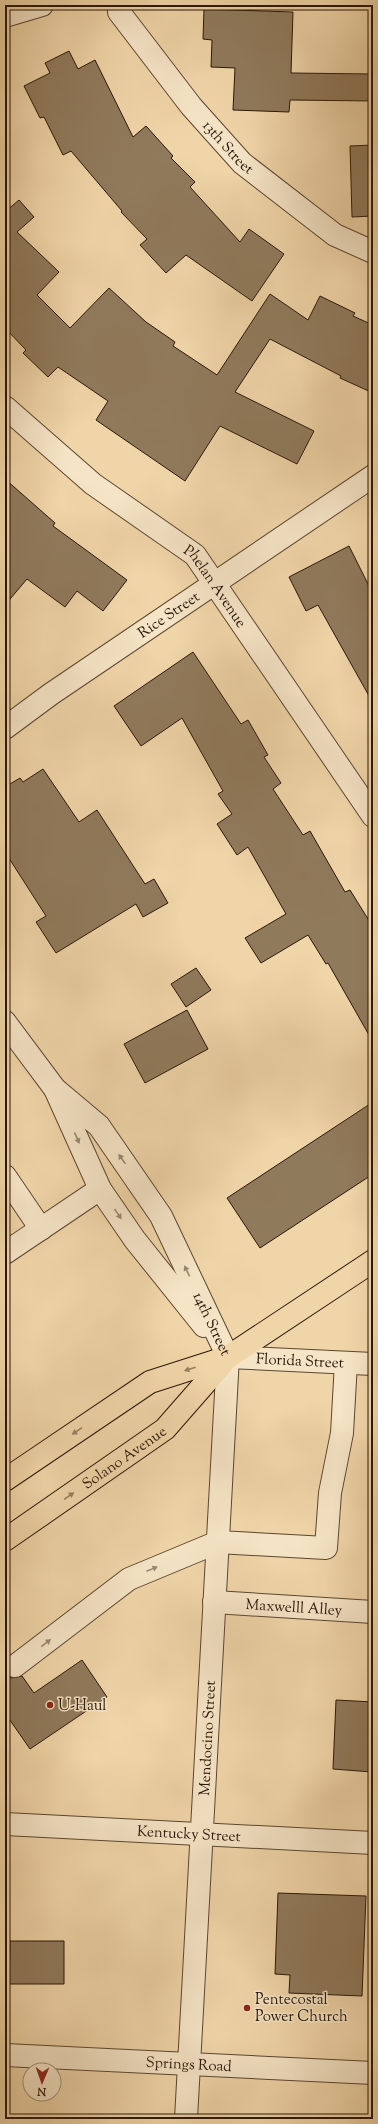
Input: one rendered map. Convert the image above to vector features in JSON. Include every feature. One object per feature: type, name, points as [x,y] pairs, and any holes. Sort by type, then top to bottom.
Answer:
[{"type":"main road","name":"Solano Avenue","points":[[5,1540],[165,1429],[228,1357],[373,1261]]},
{"type":"main road","name":"Solano Avenue","points":[[5,1480],[150,1382],[228,1357]]},
{"type":"street","points":[[5,16],[42,5]]},
{"type":"street","name":"13th Street","points":[[119,5],[119,12],[191,106],[242,163],[335,235],[373,252]]},
{"type":"street","name":"Phelan Avenue","points":[[5,407],[93,484],[195,555],[373,816]]},
{"type":"street","name":"Rice Street","points":[[5,728],[51,694],[373,476]]},
{"type":"street","name":"14th Street","points":[[5,1022],[55,1089],[100,1189],[135,1240],[228,1357]]},
{"type":"street","name":"14th Street","points":[[55,1089],[99,1126],[161,1216],[228,1357]]},
{"type":"street","points":[[5,1176],[41,1229]]},
{"type":"street","points":[[5,1253],[100,1189]]},
{"type":"street","name":"Florida Street","points":[[228,1357],[373,1364]]},
{"type":"street","name":"Mendocino Street","points":[[186,2119],[228,1357]]},
{"type":"street","points":[[15,1666],[129,1579],[218,1542],[326,1548],[330,1493],[342,1433],[346,1362]]},
{"type":"street","name":"Maxwelll Alley","points":[[214,1602],[373,1612]]},
{"type":"street","name":"Kentucky Street","points":[[5,1824],[373,1843]]},
{"type":"street","name":"Springs Road","points":[[5,2055],[373,2073]]},
{"type":"building","points":[[204,9],[293,12],[291,73],[373,74],[373,101],[290,100],[289,112],[233,110],[235,68],[211,67],[212,40],[203,39]]},
{"type":"building","points":[[69,51],[78,69],[95,60],[133,137],[146,126],[173,156],[171,158],[195,182],[190,187],[240,242],[249,229],[284,254],[252,301],[186,255],[166,273],[140,245],[147,239],[121,212],[122,211],[71,151],[63,155],[44,117],[40,118],[24,86],[50,73],[45,63]]},
{"type":"building","points":[[373,145],[373,216],[352,217],[350,146]]},
{"type":"building","points":[[19,200],[34,217],[17,232],[59,272],[37,295],[70,328],[109,288],[146,322],[175,342],[173,346],[217,375],[270,294],[308,320],[320,296],[355,313],[353,316],[373,325],[373,393],[340,378],[341,376],[270,339],[235,392],[314,431],[297,464],[220,426],[185,481],[96,420],[108,401],[58,367],[48,377],[23,353],[26,350],[5,328],[5,212]]},
{"type":"building","points":[[5,479],[55,523],[53,526],[127,580],[103,611],[77,591],[65,607],[27,579],[5,605]]},
{"type":"building","points":[[349,546],[373,594],[373,703],[318,605],[306,611],[289,577]]},
{"type":"building","points":[[193,652],[241,724],[248,720],[268,755],[264,757],[281,783],[273,789],[303,835],[310,831],[345,892],[350,890],[373,927],[373,1042],[328,963],[326,964],[308,935],[261,963],[245,938],[286,914],[248,847],[237,855],[217,824],[232,814],[218,794],[223,791],[182,718],[141,746],[114,706]]},
{"type":"building","points":[[43,769],[79,822],[97,810],[145,884],[154,879],[168,903],[143,917],[136,904],[56,953],[36,922],[46,916],[5,852],[5,787],[20,778],[23,782]]},
{"type":"building","points":[[196,968],[211,990],[186,1007],[171,984]]},
{"type":"building","points":[[187,1010],[208,1049],[145,1083],[124,1044]]},
{"type":"building","points":[[373,1102],[373,1174],[260,1248],[227,1198]]},
{"type":"building","name":"U-Haul","points":[[82,1660],[107,1697],[30,1749],[5,1713],[5,1673],[11,1678],[22,1676],[34,1693]]},
{"type":"building","points":[[336,1700],[373,1702],[372,1772],[333,1769]]},
{"type":"building","points":[[278,1893],[366,1896],[362,1996],[289,1993],[290,1975],[275,1974]]},
{"type":"building","points":[[10,1941],[64,1941],[64,1984],[9,1984]]},
{"type":"place","name":"U-Haul","points":[[50,1705]]},
{"type":"place","name":"Pentecostal Power Church","points":[[247,2008]]}]
